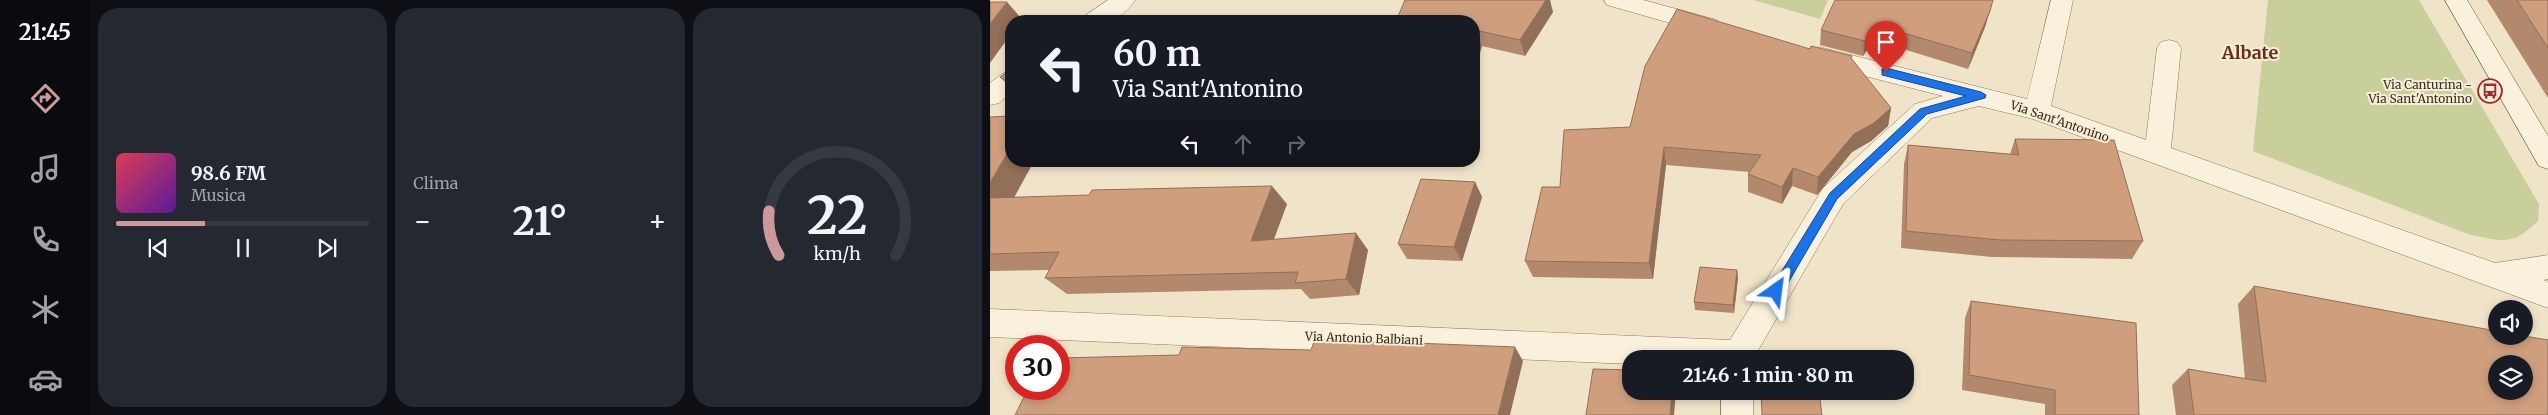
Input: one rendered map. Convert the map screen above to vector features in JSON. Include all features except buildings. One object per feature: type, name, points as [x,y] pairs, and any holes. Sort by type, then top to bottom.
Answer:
[{"type":"street","points":[[1103,15],[1124,0]]},
{"type":"street","points":[[1615,0],[1735,33]]},
{"type":"street","points":[[2037,112],[2062,0]]},
{"type":"street","points":[[2456,0],[2548,159]]},
{"type":"street","points":[[2157,155],[2168,48]]},
{"type":"street","name":"Via Sant'Antonino","points":[[1800,51],[1981,95],[2037,112],[2548,295]]},
{"type":"street","points":[[990,96],[1005,85]]},
{"type":"street","points":[[1742,350],[1834,196],[1924,112],[1981,95]]},
{"type":"street","name":"Via Sant'Antonino","points":[[2494,276],[2548,267]]},
{"type":"street","name":"Via Antonio Balbiani","points":[[990,323],[1622,351]]},
{"type":"street","points":[[1737,400],[1737,415]]},
{"type":"green space","points":[[1753,0],[1828,0],[1820,19]]},
{"type":"green space","points":[[2268,0],[2419,0],[2539,204],[2538,221],[2521,235],[2506,240],[2489,239],[2468,234],[2253,151]]},
{"type":"place","name":"Via Canturina - Via Sant'Antonino","points":[[2490,91]]},
{"type":"district","name":"Albate","points":[[2250,52]]},
{"type":"route","points":[[1776,291],[1834,196],[1924,112],[1981,95],[1886,72]]}]
